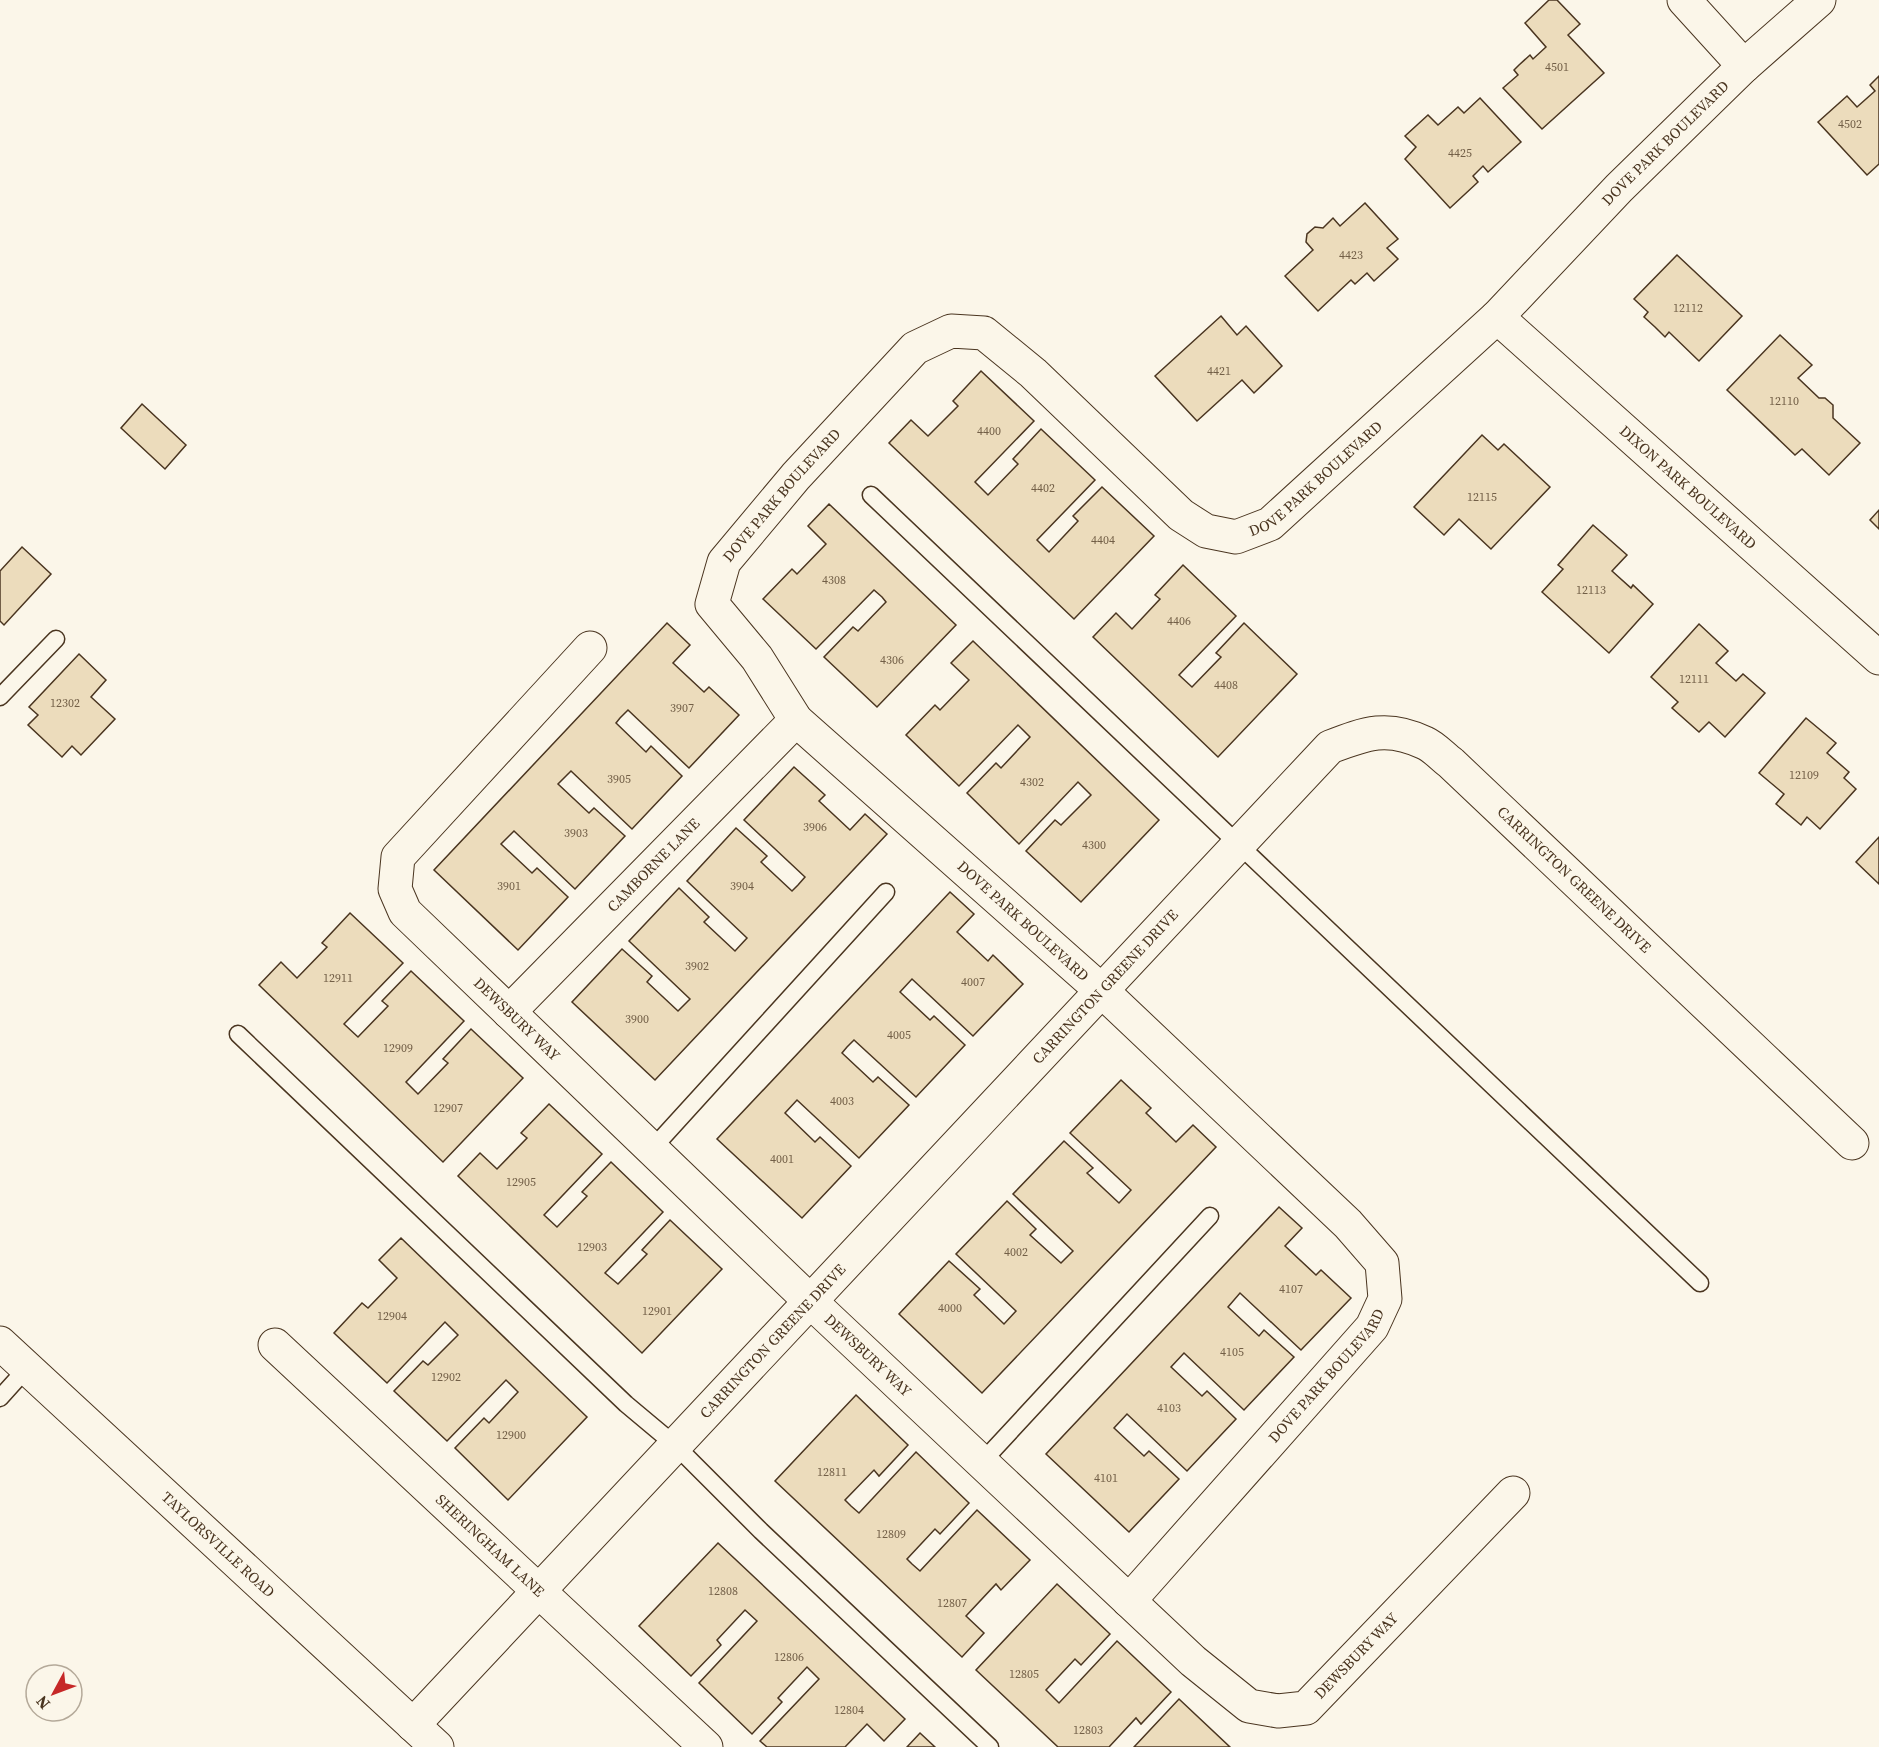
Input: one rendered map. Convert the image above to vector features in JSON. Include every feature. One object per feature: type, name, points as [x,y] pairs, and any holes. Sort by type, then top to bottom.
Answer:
[{"type":"street","points":[[1684,0],[1744,66]]},
{"type":"street","name":"DOVE PARK BOULEVARD","points":[[1129,1601],[1372,1327],[1385,1299],[1382,1263],[1348,1224],[1102,991],[796,720],[757,658],[712,604],[724,562],[796,476],[915,348],[951,331],[984,333],[1033,373],[1181,515],[1206,531],[1236,537],[1270,524],[1497,317],[1619,188],[1744,66],[1819,0]]},
{"type":"street","name":"DIXON PARK BOULEVARD","points":[[1497,317],[1879,658]]},
{"type":"street","name":"DEWSBURY WAY","points":[[590,648],[398,856],[395,889],[405,912],[810,1301],[1193,1661],[1249,1706],[1278,1711],[1306,1708],[1513,1493]]},
{"type":"street","name":"CAMBORNE LANE","points":[[509,1012],[796,720]]},
{"type":"street","name":"CARRINGTON GREENE DRIVE","points":[[413,1725],[1330,747],[1361,735],[1392,731],[1426,743],[1451,763],[1852,1143]]},
{"type":"street","name":"TAYLORSVILLE ROAD","points":[[0,1343],[436,1747]]},
{"type":"street","name":"SHERINGHAM LANE","points":[[275,1345],[706,1747]]},
{"type":"lane","points":[[871,495],[1700,1283]]},
{"type":"lane","points":[[0,697],[56,639]]},
{"type":"lane","points":[[652,1149],[886,892]]},
{"type":"lane","points":[[238,1034],[626,1404],[675,1445],[761,1531],[990,1747]]},
{"type":"lane","points":[[982,1462],[1210,1216]]},
{"type":"lane","points":[[0,1398],[27,1368]]},
{"type":"building","points":[[1549,0],[1557,0],[1580,24],[1568,35],[1604,73],[1542,129],[1503,88],[1518,75],[1514,70],[1519,65],[1530,55],[1533,59],[1546,47],[1525,23]]},
{"type":"building","points":[[1879,76],[1879,164],[1867,175],[1818,122],[1847,96],[1857,107],[1875,91],[1870,85]]},
{"type":"building","points":[[1480,98],[1521,142],[1488,172],[1483,166],[1473,176],[1478,182],[1450,208],[1405,159],[1416,147],[1405,136],[1428,115],[1438,125],[1458,107],[1464,113]]},
{"type":"building","points":[[1365,203],[1398,239],[1387,248],[1398,259],[1374,281],[1367,273],[1355,284],[1351,280],[1318,311],[1285,276],[1313,250],[1306,242],[1307,234],[1315,227],[1323,228],[1333,218],[1340,226]]},
{"type":"building","points":[[1677,255],[1742,316],[1699,361],[1669,332],[1665,337],[1644,317],[1648,312],[1634,299]]},
{"type":"building","points":[[1221,316],[1237,335],[1246,326],[1282,366],[1254,393],[1242,380],[1197,421],[1155,376]]},
{"type":"building","points":[[1780,335],[1812,365],[1798,378],[1819,398],[1825,398],[1833,405],[1833,418],[1860,443],[1829,475],[1802,449],[1795,455],[1727,390]]},
{"type":"building","points":[[981,371],[1034,421],[975,482],[988,495],[1018,464],[1013,459],[1041,429],[1095,480],[1037,540],[1049,552],[1078,521],[1073,516],[1102,487],[1154,536],[1074,619],[889,443],[911,420],[928,436],[958,406],[953,401]]},
{"type":"building","points":[[142,404],[186,445],[165,469],[121,428]]},
{"type":"building","points":[[1482,435],[1498,450],[1504,444],[1550,487],[1491,549],[1459,519],[1444,535],[1414,507]]},
{"type":"building","points":[[829,504],[956,625],[877,707],[824,657],[853,627],[858,631],[886,602],[882,597],[874,590],[816,649],[763,599],[792,569],[797,574],[826,544],[808,526]]},
{"type":"building","points":[[1879,510],[1879,529],[1870,520]]},
{"type":"building","points":[[1593,525],[1627,555],[1612,571],[1631,588],[1633,585],[1653,604],[1609,653],[1542,592],[1563,569],[1558,565]]},
{"type":"building","points":[[22,547],[51,574],[4,625],[0,621],[0,571]]},
{"type":"building","points":[[1183,565],[1236,616],[1179,675],[1192,687],[1221,657],[1216,653],[1244,623],[1297,674],[1218,757],[1093,637],[1116,613],[1132,629],[1160,599],[1155,595]]},
{"type":"building","points":[[667,623],[690,645],[673,663],[704,692],[709,687],[739,715],[689,768],[628,710],[620,718],[616,723],[646,752],[651,746],[682,776],[632,829],[571,771],[558,784],[589,813],[594,808],[625,836],[575,889],[514,831],[501,844],[532,873],[537,868],[568,897],[518,950],[434,870]]},
{"type":"building","points":[[1699,624],[1728,651],[1716,663],[1736,681],[1743,674],[1765,693],[1725,737],[1709,722],[1699,732],[1672,708],[1678,702],[1651,677]]},
{"type":"building","points":[[973,641],[1159,820],[1081,902],[1026,851],[1055,820],[1061,825],[1091,795],[1078,782],[1019,844],[967,793],[996,763],[1001,768],[1030,737],[1018,725],[959,786],[906,735],[935,705],[940,710],[969,680],[951,663]]},
{"type":"building","points":[[79,654],[106,680],[91,697],[115,719],[81,755],[72,746],[62,757],[28,725],[38,715],[29,707]]},
{"type":"building","points":[[1806,718],[1836,743],[1827,753],[1849,772],[1844,778],[1856,789],[1820,829],[1807,817],[1801,825],[1776,804],[1784,794],[1759,773]]},
{"type":"building","points":[[794,767],[825,795],[819,801],[850,830],[865,814],[887,834],[655,1080],[572,1002],[622,949],[652,976],[647,982],[678,1011],[690,999],[629,941],[679,888],[709,917],[704,922],[735,951],[747,938],[687,881],[736,828],[767,856],[761,862],[792,891],[798,885],[805,877],[744,820]]},
{"type":"building","points":[[1879,837],[1879,884],[1856,862]]},
{"type":"building","points":[[950,892],[974,914],[957,932],[988,961],[993,955],[1023,984],[973,1036],[912,979],[900,992],[930,1020],[934,1016],[965,1045],[916,1097],[854,1040],[847,1047],[842,1053],[873,1082],[878,1077],[909,1105],[859,1158],[797,1100],[785,1113],[815,1142],[820,1137],[851,1166],[802,1218],[717,1139]]},
{"type":"building","points":[[350,913],[403,963],[344,1024],[358,1037],[388,1006],[382,1001],[411,971],[464,1021],[406,1082],[418,1094],[448,1063],[443,1059],[471,1029],[523,1078],[443,1162],[259,985],[281,962],[297,978],[327,947],[322,943]]},
{"type":"building","points":[[1121,1080],[1151,1108],[1146,1113],[1176,1142],[1193,1125],[1216,1147],[982,1393],[899,1314],[949,1261],[980,1289],[974,1295],[1004,1324],[1016,1311],[956,1254],[1007,1201],[1036,1229],[1030,1235],[1061,1263],[1073,1251],[1013,1194],[1064,1141],[1093,1168],[1087,1173],[1119,1203],[1131,1190],[1070,1133]]},
{"type":"building","points":[[549,1104],[602,1154],[544,1215],[557,1227],[587,1196],[582,1192],[611,1162],[663,1212],[605,1273],[618,1284],[647,1254],[642,1250],[670,1220],[722,1269],[642,1353],[458,1176],[480,1153],[497,1169],[527,1138],[521,1133]]},
{"type":"building","points":[[1279,1207],[1302,1228],[1285,1246],[1316,1275],[1321,1270],[1351,1298],[1301,1350],[1240,1293],[1228,1307],[1259,1336],[1264,1330],[1294,1357],[1244,1410],[1184,1353],[1171,1367],[1202,1396],[1207,1391],[1236,1419],[1187,1471],[1127,1414],[1114,1428],[1144,1456],[1149,1451],[1179,1479],[1129,1532],[1046,1454]]},
{"type":"building","points":[[401,1238],[587,1417],[508,1500],[455,1448],[484,1418],[489,1423],[518,1392],[506,1380],[447,1441],[394,1391],[423,1361],[428,1365],[458,1335],[445,1322],[387,1383],[334,1333],[362,1303],[368,1308],[397,1278],[379,1260]]},
{"type":"building","points":[[856,1395],[908,1445],[879,1476],[874,1470],[845,1500],[851,1506],[859,1513],[916,1452],[969,1503],[940,1534],[935,1529],[907,1559],[912,1564],[920,1571],[977,1510],[1030,1560],[1001,1590],[996,1584],[966,1616],[984,1633],[962,1657],[775,1481]]},
{"type":"building","points":[[718,1543],[905,1719],[884,1741],[867,1724],[845,1747],[767,1747],[760,1741],[819,1679],[807,1667],[778,1698],[782,1702],[752,1734],[699,1683],[757,1621],[745,1610],[717,1640],[721,1645],[691,1676],[639,1626]]},
{"type":"building","points":[[1057,1584],[1110,1634],[1081,1665],[1075,1659],[1046,1690],[1059,1703],[1117,1641],[1171,1692],[1141,1724],[1136,1718],[1109,1747],[1058,1747],[976,1670]]},
{"type":"building","points":[[1179,1699],[1230,1747],[1134,1747]]},
{"type":"building","points":[[920,1733],[935,1747],[907,1747]]}]
